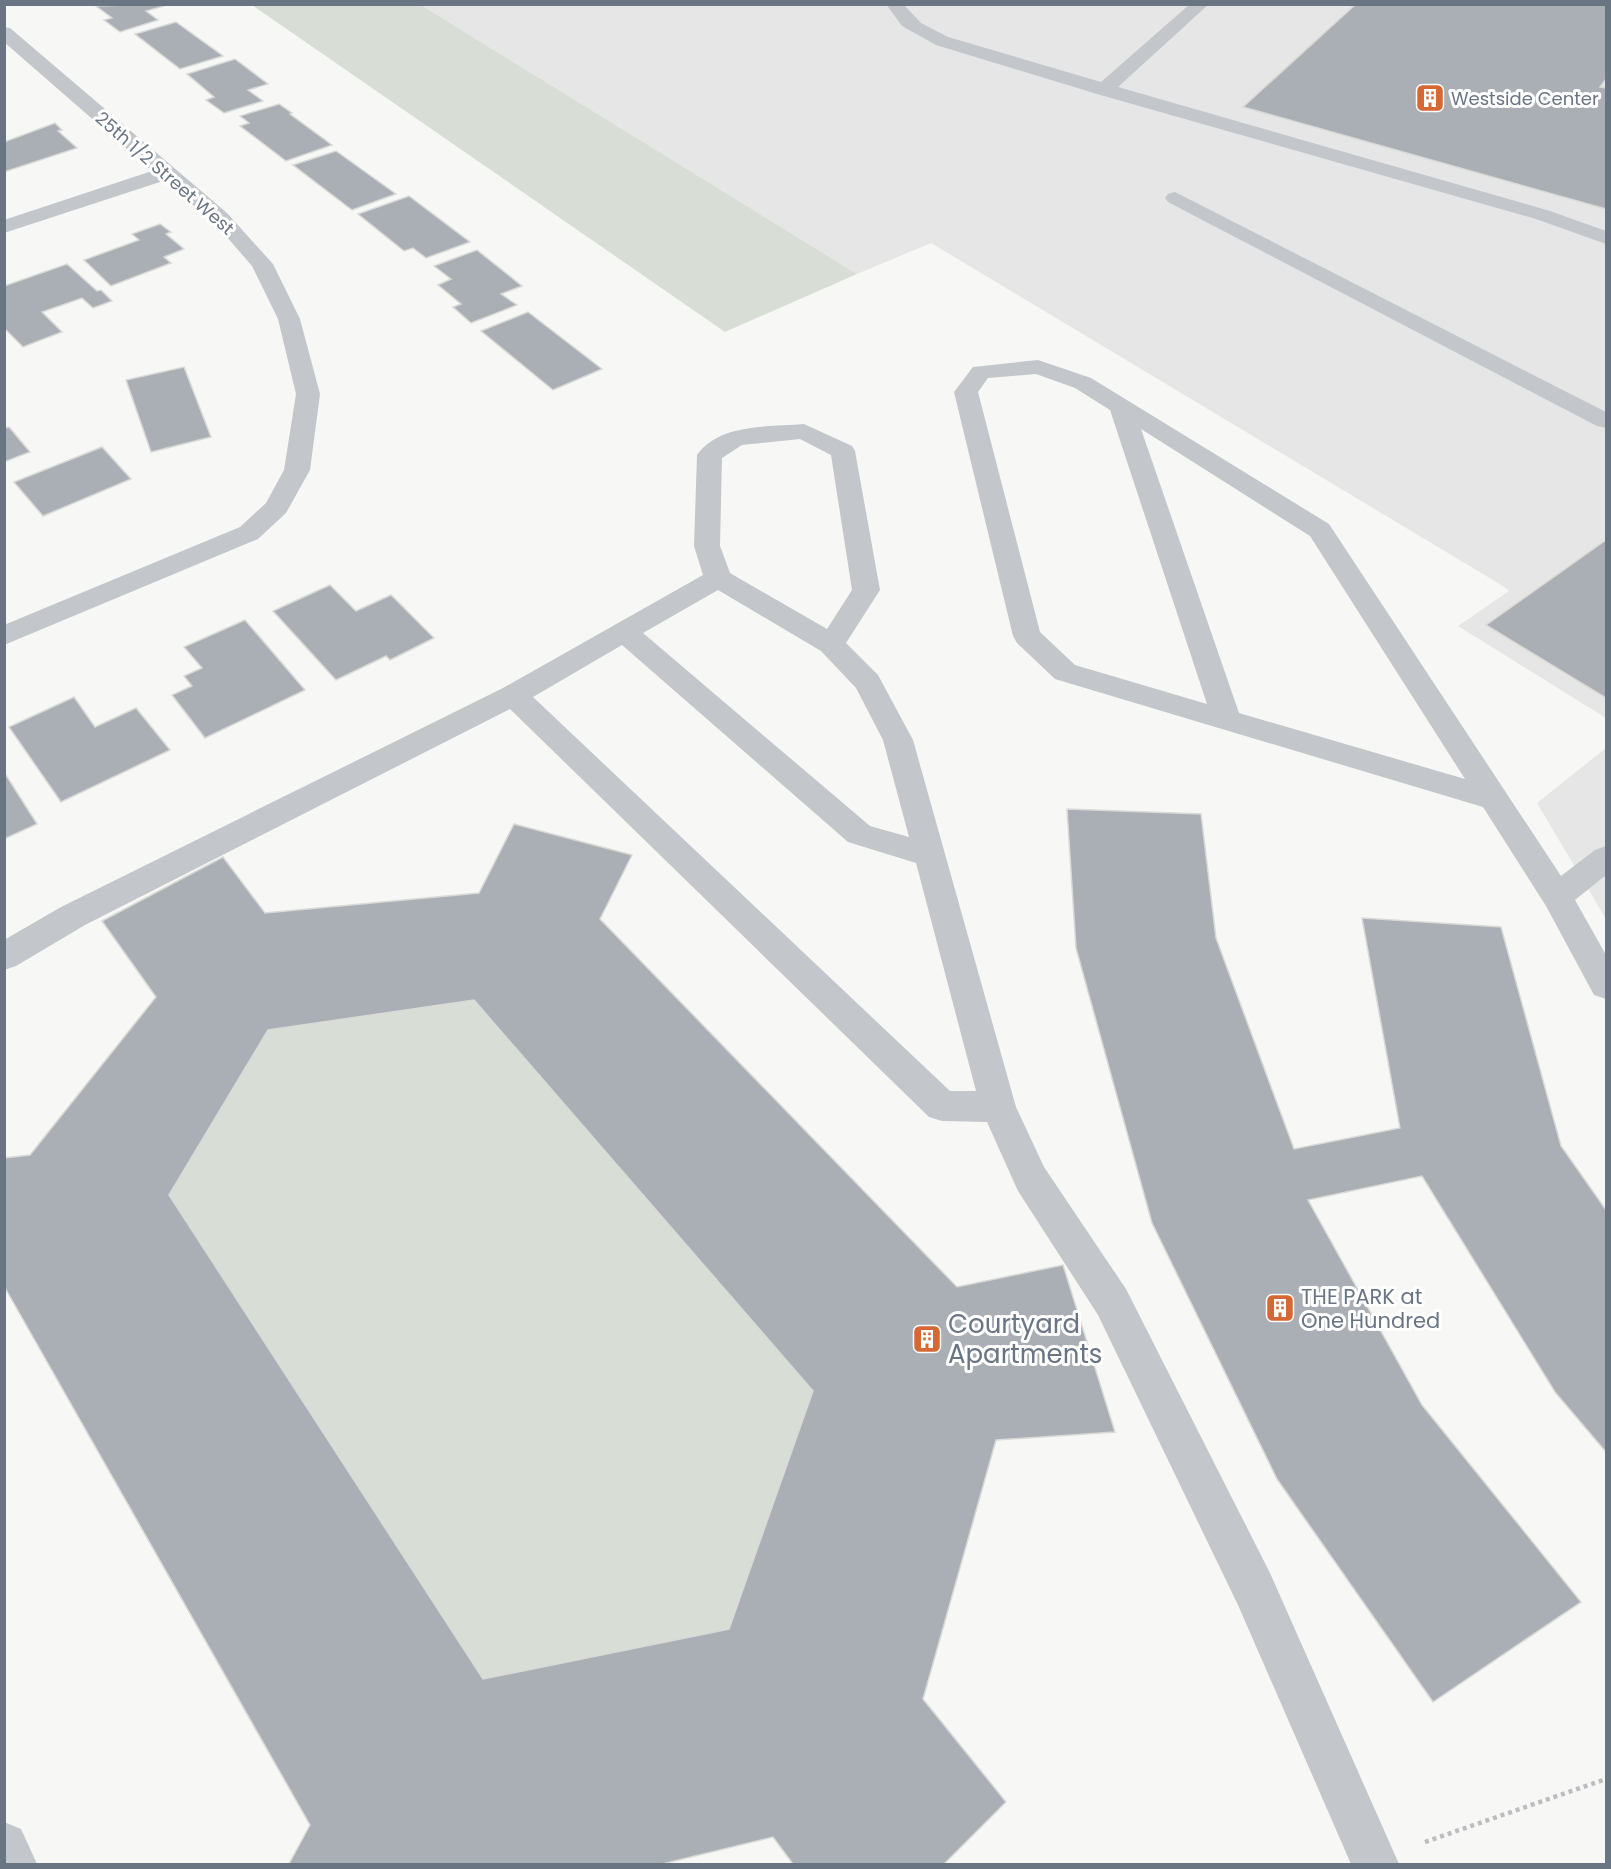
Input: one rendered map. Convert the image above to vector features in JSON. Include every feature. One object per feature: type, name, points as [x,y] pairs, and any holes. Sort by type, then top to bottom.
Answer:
[{"type":"street","points":[[894,4],[901,18],[918,30],[942,41],[1104,90],[1543,215],[1606,238]]},
{"type":"street","points":[[1104,90],[1202,4]]},
{"type":"street","name":"25th 1/2 Street West","points":[[4,32],[220,218],[262,264],[289,319],[308,394],[297,470],[277,507],[249,533],[4,636]]},
{"type":"street","points":[[4,227],[166,173]]},
{"type":"street","points":[[1175,198],[1606,421]]},
{"type":"street","points":[[1494,799],[1065,672],[1026,636],[966,392],[981,372],[1038,367],[1083,383],[1320,530],[1494,799],[1557,897],[1606,985]]},
{"type":"street","points":[[1120,408],[1227,720]]},
{"type":"street","points":[[831,644],[866,590],[843,451],[804,431],[736,438],[710,455],[707,546],[718,578],[831,644],[867,682],[898,740],[998,1107],[1031,1179],[1112,1302],[1254,1589],[1374,1862]]},
{"type":"street","points":[[4,957],[73,916],[513,695],[718,578]]},
{"type":"street","points":[[625,633],[859,834],[931,856]]},
{"type":"street","points":[[513,695],[942,1106],[998,1107]]},
{"type":"street","points":[[1557,897],[1606,858]]},
{"type":"street","points":[[4,1846],[13,1864]]},
{"type":"path","points":[[1374,1862],[1606,1779]]},
{"type":"shaded area","points":[[252,5],[421,5],[857,274],[725,332]]},
{"type":"shaded area","points":[[421,5],[1606,5],[1606,718],[1458,626],[1509,591],[1503,586],[931,243],[857,274]]},
{"type":"shaded area","points":[[1606,748],[1606,919],[1537,803]]},
{"type":"shaded area","points":[[474,1000],[813,1391],[729,1629],[483,1679],[169,1195],[268,1030]]},
{"type":"building","points":[[161,4],[164,6],[146,11],[158,20],[120,32],[104,20],[112,18],[96,6]]},
{"type":"building","name":"Westside Center","points":[[1356,4],[1606,4],[1606,79],[1600,87],[1606,88],[1606,209],[1243,107]]},
{"type":"building","points":[[176,22],[223,56],[180,69],[135,34]]},
{"type":"building","points":[[235,59],[268,84],[248,90],[263,101],[224,113],[206,100],[214,97],[187,74]]},
{"type":"building","points":[[279,104],[332,145],[286,161],[240,126],[249,123],[240,116]]},
{"type":"building","points":[[55,123],[62,130],[58,131],[77,148],[4,172],[4,142]]},
{"type":"building","points":[[336,151],[396,194],[352,210],[293,165]]},
{"type":"building","points":[[409,196],[470,242],[426,258],[413,248],[404,251],[358,214]]},
{"type":"building","points":[[160,224],[171,232],[166,234],[184,249],[164,257],[171,263],[111,286],[84,260],[139,240],[132,234]]},
{"type":"building","points":[[477,250],[522,286],[501,294],[517,305],[471,323],[453,307],[461,304],[438,285],[451,279],[434,266]]},
{"type":"building","points":[[67,264],[97,291],[101,290],[112,301],[93,308],[82,298],[42,312],[62,332],[23,347],[4,328],[4,286]]},
{"type":"building","points":[[528,312],[602,369],[553,390],[481,331]]},
{"type":"building","points":[[184,367],[211,437],[151,452],[126,380]]},
{"type":"building","points":[[9,427],[30,452],[4,462],[4,428]]},
{"type":"building","points":[[102,447],[131,479],[43,516],[14,482]]},
{"type":"building","points":[[1606,540],[1606,698],[1486,625]]},
{"type":"building","points":[[330,585],[356,611],[391,595],[434,638],[390,660],[386,656],[336,680],[273,611]]},
{"type":"building","points":[[245,620],[305,690],[205,738],[172,695],[192,686],[184,676],[202,668],[184,647]]},
{"type":"building","points":[[74,697],[95,727],[136,708],[170,750],[61,802],[9,727]]},
{"type":"building","points":[[4,772],[37,824],[4,839]]},
{"type":"building","name":"THE PARK at One Hundred","points":[[1067,809],[1201,814],[1216,938],[1294,1149],[1400,1128],[1362,918],[1501,927],[1561,1146],[1606,1210],[1606,1452],[1555,1392],[1422,1176],[1308,1200],[1422,1405],[1581,1602],[1433,1702],[1277,1479],[1152,1223],[1076,948]]},
{"type":"building","name":"Courtyard Apartments","points":[[514,824],[632,855],[600,919],[957,1287],[1063,1265],[1115,1432],[996,1440],[923,1699],[1006,1802],[944,1864],[793,1864],[773,1837],[662,1864],[289,1864],[310,1825],[4,1286],[4,1158],[30,1155],[156,997],[102,921],[223,857],[265,913],[479,893]],"holes":[[[474,1000],[813,1391],[729,1629],[483,1679],[169,1195],[268,1030]]]},
{"type":"place","name":"Westside Center","points":[[1430,98]]},
{"type":"place","name":"THE PARK at One Hundred","points":[[1280,1308]]},
{"type":"place","name":"Courtyard Apartments","points":[[927,1339]]}]
